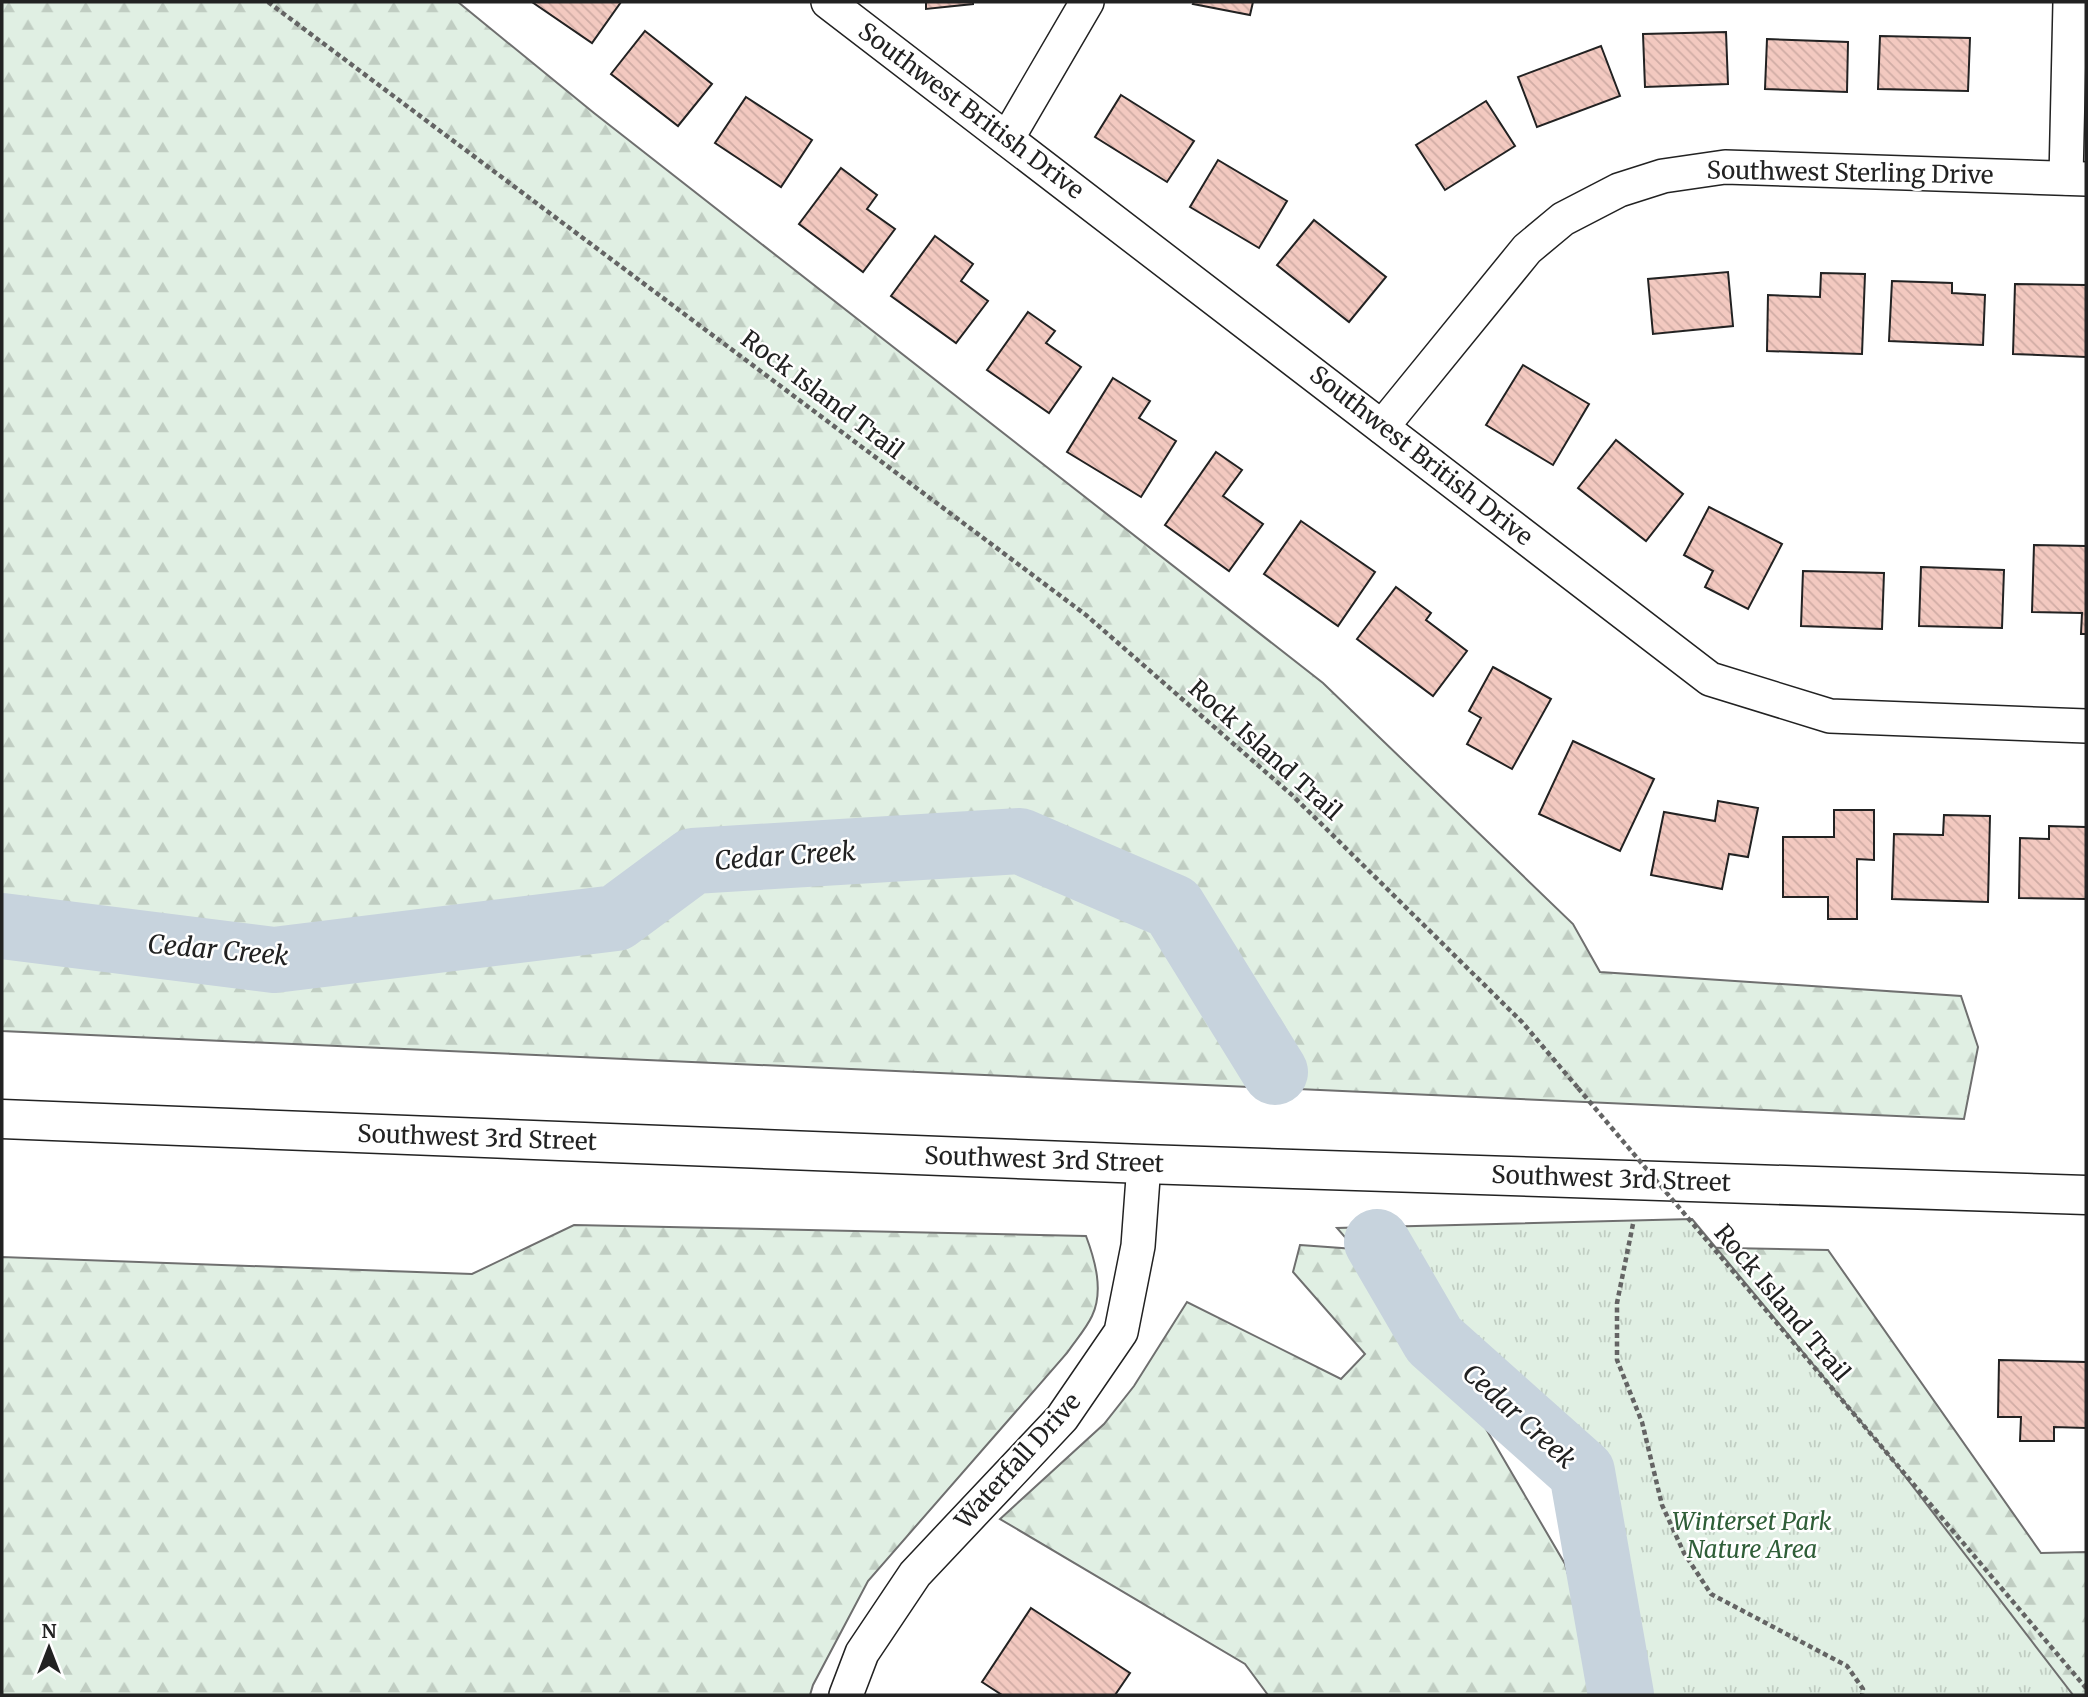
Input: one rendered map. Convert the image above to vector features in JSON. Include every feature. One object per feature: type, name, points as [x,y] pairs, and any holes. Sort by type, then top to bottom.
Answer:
[{"type":"main road","name":"Southwest 3rd Street","points":[[2,1119],[1144,1164],[2086,1195]]},
{"type":"street","name":"Southwest British Drive","points":[[828,2],[1710,679],[1830,716],[2086,726]]},
{"type":"street","points":[[1007,139],[1087,2]]},
{"type":"street","points":[[2070,2],[2076,178]]},
{"type":"street","name":"Southwest Sterling Drive","points":[[1382,427],[1527,250],[1563,219],[1619,190],[1663,176],[1725,167],[2076,178]]},
{"type":"street","name":"Waterfall Drive","points":[[846,1695],[862,1653],[915,1574],[1062,1418],[1121,1332],[1138,1246],[1144,1164]]},
{"type":"path","name":"Rock Island Trail","points":[[268,2],[1086,615],[1292,795],[1522,1022],[2086,1688]]},
{"type":"path","points":[[1633,1224],[1617,1303],[1617,1360],[1642,1422],[1662,1505],[1684,1553],[1711,1594],[1847,1666],[1863,1689],[1862,1695]]},
{"type":"green space","points":[[2,2],[458,2],[594,113],[1323,683],[1573,924],[1600,972],[1961,996],[1978,1047],[1964,1119],[2,1031]]},
{"type":"green space","name":"Winterset Park Nature Area","points":[[1692,1219],[1891,1458],[2073,1695],[1621,1695],[1582,1472],[1434,1340],[1337,1228]]},
{"type":"green space","points":[[574,1225],[1086,1236],[1098,1286],[1096,1306],[1090,1321],[1067,1353],[868,1581],[810,1695],[2,1695],[2,1257],[472,1274]]},
{"type":"green space","name":"Winterset Park Nature Area","points":[[1412,1242],[1828,1250],[2041,1553],[2086,1552],[2086,1695],[1644,1695],[1597,1467]]},
{"type":"green space","points":[[1300,1245],[1355,1249],[1434,1340],[1565,1564],[1601,1695],[1268,1695],[1245,1664],[1000,1519],[1104,1424],[1134,1386],[1187,1302],[1341,1379],[1365,1354],[1293,1272]]},
{"type":"building","points":[[532,2],[621,2],[592,43]]},
{"type":"building","points":[[926,2],[973,2],[973,4],[926,9]]},
{"type":"building","points":[[1253,2],[1250,15],[1193,4]]},
{"type":"building","points":[[645,31],[712,84],[678,126],[611,74]]},
{"type":"building","points":[[1726,32],[1728,84],[1645,87],[1643,34]]},
{"type":"building","points":[[1880,36],[1970,38],[1968,91],[1878,89]]},
{"type":"building","points":[[1767,39],[1848,42],[1847,92],[1765,89]]},
{"type":"building","points":[[1601,46],[1620,96],[1537,127],[1518,77]]},
{"type":"building","points":[[1121,95],[1194,141],[1167,182],[1095,137]]},
{"type":"building","points":[[746,97],[812,140],[781,187],[715,143]]},
{"type":"building","points":[[1486,101],[1515,146],[1445,190],[1416,145]]},
{"type":"building","points":[[1218,160],[1287,201],[1259,248],[1190,207]]},
{"type":"building","points":[[841,168],[877,195],[867,209],[895,229],[863,272],[799,224]]},
{"type":"building","points":[[1314,220],[1386,277],[1349,322],[1277,265]]},
{"type":"building","points":[[935,236],[973,264],[961,281],[988,301],[956,343],[891,296]]},
{"type":"building","points":[[1728,272],[1733,326],[1653,334],[1648,279]]},
{"type":"building","points":[[1821,273],[1865,274],[1862,354],[1767,351],[1768,295],[1820,297]]},
{"type":"building","points":[[1892,281],[1952,283],[1952,293],[1985,295],[1983,345],[1889,341]]},
{"type":"building","points":[[2015,284],[2086,285],[2086,357],[2013,354]]},
{"type":"building","points":[[1028,312],[1055,331],[1046,343],[1081,367],[1049,413],[987,370]]},
{"type":"building","points":[[1523,365],[1589,404],[1553,465],[1486,425]]},
{"type":"building","points":[[1113,378],[1150,401],[1139,418],[1176,441],[1141,497],[1067,452]]},
{"type":"building","points":[[1616,440],[1683,494],[1646,541],[1578,488]]},
{"type":"building","points":[[1216,452],[1242,470],[1223,496],[1263,524],[1229,571],[1165,525]]},
{"type":"building","points":[[1709,507],[1782,544],[1748,609],[1705,587],[1713,571],[1684,555]]},
{"type":"building","points":[[1301,521],[1375,572],[1338,626],[1264,574]]},
{"type":"building","points":[[2034,545],[2086,546],[2086,634],[2081,634],[2082,613],[2032,612]]},
{"type":"building","points":[[1921,567],[2004,570],[2002,628],[1919,626]]},
{"type":"building","points":[[1803,571],[1884,573],[1882,629],[1801,626]]},
{"type":"building","points":[[1396,587],[1431,613],[1426,620],[1467,651],[1433,696],[1357,639]]},
{"type":"building","points":[[1493,667],[1551,699],[1512,769],[1467,744],[1481,718],[1469,711]]},
{"type":"building","points":[[1573,741],[1654,779],[1620,851],[1539,814]]},
{"type":"building","points":[[1718,801],[1758,808],[1748,857],[1729,854],[1722,889],[1651,875],[1664,812],[1715,821]]},
{"type":"building","points":[[1834,810],[1874,810],[1874,860],[1857,859],[1857,919],[1828,919],[1828,897],[1783,897],[1783,837],[1834,837]]},
{"type":"building","points":[[1944,815],[1990,816],[1988,902],[1892,899],[1894,834],[1943,835]]},
{"type":"building","points":[[2049,826],[2086,827],[2086,899],[2019,898],[2020,838],[2049,839]]},
{"type":"building","points":[[1999,1360],[2086,1362],[2086,1428],[2054,1427],[2054,1441],[2020,1441],[2021,1417],[1998,1417]]},
{"type":"building","points":[[1031,1608],[1130,1673],[1115,1695],[1002,1695],[982,1682]]},
{"type":"waterway","name":"Cedar Creek","points":[[2,926],[274,960],[616,918],[693,861],[1020,841],[1173,907],[1275,1072]]},
{"type":"waterway","name":"Cedar Creek","points":[[1377,1242],[1434,1340],[1582,1472],[1621,1695]]}]
